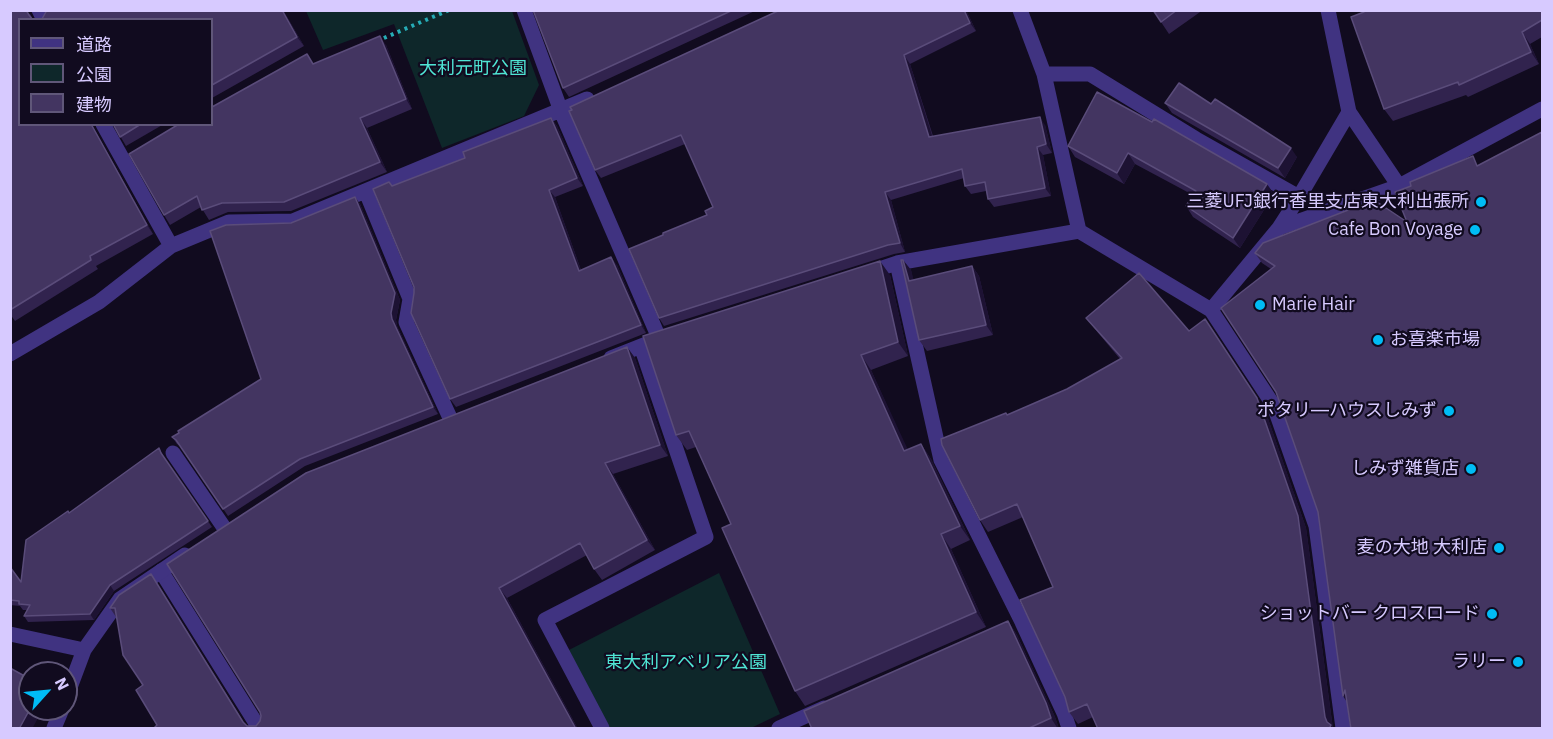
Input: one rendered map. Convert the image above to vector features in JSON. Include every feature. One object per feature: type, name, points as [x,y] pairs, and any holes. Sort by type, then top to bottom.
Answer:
[{"type":"street","points":[[524,10],[561,111],[658,338]]},
{"type":"street","points":[[1020,10],[1044,74],[1079,231]]},
{"type":"street","points":[[1328,10],[1348,112],[1399,186]]},
{"type":"street","points":[[1044,74],[1090,74],[1196,139],[1299,197]]},
{"type":"street","points":[[10,354],[99,302],[171,246],[230,222],[294,221],[605,91]]},
{"type":"street","points":[[1279,228],[1399,186],[1542,109]]},
{"type":"street","points":[[1211,309],[1279,228],[1348,112]]},
{"type":"street","points":[[104,126],[127,157],[171,246]]},
{"type":"street","points":[[366,192],[410,299],[406,322],[445,422],[469,413]]},
{"type":"street","points":[[852,278],[897,263],[1079,231],[1211,309],[1274,406],[1316,526],[1343,729]]},
{"type":"street","points":[[897,263],[941,460],[1016,624],[1064,713],[1069,729]]},
{"type":"street","points":[[600,362],[681,331]]},
{"type":"street","points":[[602,729],[545,620],[706,537],[641,346]]},
{"type":"street","points":[[173,453],[225,529]]},
{"type":"street","points":[[78,666],[84,650],[120,599],[198,547]]},
{"type":"street","points":[[161,571],[259,729]]},
{"type":"street","points":[[10,634],[84,650]]},
{"type":"street","points":[[779,729],[837,703]]},
{"type":"path","points":[[377,41],[449,10]]},
{"type":"green space","name":"大利元町公園","points":[[306,11],[512,11],[539,85],[524,116],[442,148],[394,24],[323,50]]},
{"type":"green space","name":"東大利アベリア公園","points":[[719,573],[780,714],[751,728],[610,728],[567,651]]},
{"type":"building","points":[[10,10],[26,10],[31,18],[18,18],[18,126],[92,126],[147,225],[90,256],[91,260],[10,310]]},
{"type":"building","points":[[47,10],[282,10],[297,37],[213,84],[213,18],[43,18]]},
{"type":"building","points":[[533,10],[733,10],[563,88]]},
{"type":"building","points":[[780,10],[964,10],[970,23],[904,55],[929,137],[1040,117],[1046,144],[1037,147],[1045,188],[988,199],[985,182],[965,186],[962,169],[885,192],[900,243],[659,318],[629,249],[707,215],[705,211],[713,207],[681,135],[595,170],[569,111],[572,110],[570,107]]},
{"type":"building","points":[[1153,10],[1177,10],[1161,22]]},
{"type":"building","points":[[1363,10],[1542,10],[1542,20],[1522,32],[1531,52],[1459,85],[1458,82],[1384,109],[1351,17],[1364,12]]},
{"type":"building","points":[[380,36],[406,99],[360,118],[380,162],[284,202],[222,203],[202,210],[197,196],[164,215],[129,154],[176,126],[213,126],[213,106],[307,54],[313,64]]},
{"type":"building","points":[[1179,83],[1211,104],[1215,99],[1291,148],[1278,168],[1165,103]]},
{"type":"building","points":[[1097,92],[1152,122],[1154,119],[1267,184],[1233,238],[1186,206],[1196,191],[1128,153],[1117,173],[1068,146]]},
{"type":"building","points":[[551,118],[577,178],[549,190],[579,271],[611,257],[641,325],[450,399],[411,313],[414,287],[373,189],[389,182],[392,186],[465,158],[463,152]]},
{"type":"building","points":[[114,126],[138,126],[120,137]]},
{"type":"building","points":[[1542,132],[1542,729],[1351,729],[1345,690],[1343,696],[1318,512],[1276,392],[1221,308],[1275,266],[1255,253],[1263,243],[1374,200],[1407,222],[1395,192],[1411,186],[1410,182],[1473,156],[1477,166]]},
{"type":"building","points":[[355,197],[395,293],[392,319],[433,407],[300,459],[223,509],[172,437],[261,379],[210,231],[226,225],[291,223]]},
{"type":"building","points":[[901,260],[903,260],[909,281],[972,266],[986,325],[919,340]]},
{"type":"building","points":[[880,261],[898,342],[861,355],[904,451],[921,444],[960,526],[941,534],[976,612],[795,691],[722,528],[731,524],[689,431],[676,435],[643,336]]},
{"type":"building","points":[[1139,273],[1189,331],[1205,319],[1257,398],[1298,516],[1325,717],[1331,725],[1329,729],[1098,729],[1087,704],[1069,712],[1065,697],[1020,600],[1053,587],[1017,504],[980,520],[942,445],[941,439],[1006,413],[1007,415],[1067,389],[1122,358],[1086,318]]},
{"type":"building","points":[[627,347],[660,445],[605,463],[647,540],[594,569],[580,543],[499,588],[576,729],[154,729],[157,725],[136,690],[143,685],[123,655],[115,608],[110,608],[119,595],[151,574],[243,722],[247,726],[256,726],[260,721],[260,712],[167,564],[306,473]]},
{"type":"building","points":[[159,448],[208,521],[110,585],[90,614],[24,616],[30,605],[10,600],[10,567],[21,582],[26,540],[68,511],[69,513]]},
{"type":"building","points":[[1008,621],[1051,718],[1027,729],[812,729],[804,711]]},
{"type":"building","points":[[10,668],[18,672],[18,721],[23,721],[19,729],[10,729]]},
{"type":"place","name":"三菱UFJ銀行香里支店東大利出張所","points":[[1481,202]]},
{"type":"place","name":"Cafe Bon Voyage","points":[[1475,230]]},
{"type":"place","name":"Marie Hair","points":[[1260,305]]},
{"type":"place","name":"お喜楽市場","points":[[1378,340]]},
{"type":"place","name":"ポタリ―ハウスしみず","points":[[1449,411]]},
{"type":"place","name":"しみず雑貨店","points":[[1471,469]]},
{"type":"place","name":"麦の大地 大利店","points":[[1499,548]]},
{"type":"place","name":"ショットバー クロスロード","points":[[1492,614]]},
{"type":"place","name":"ラリー","points":[[1518,662]]}]
